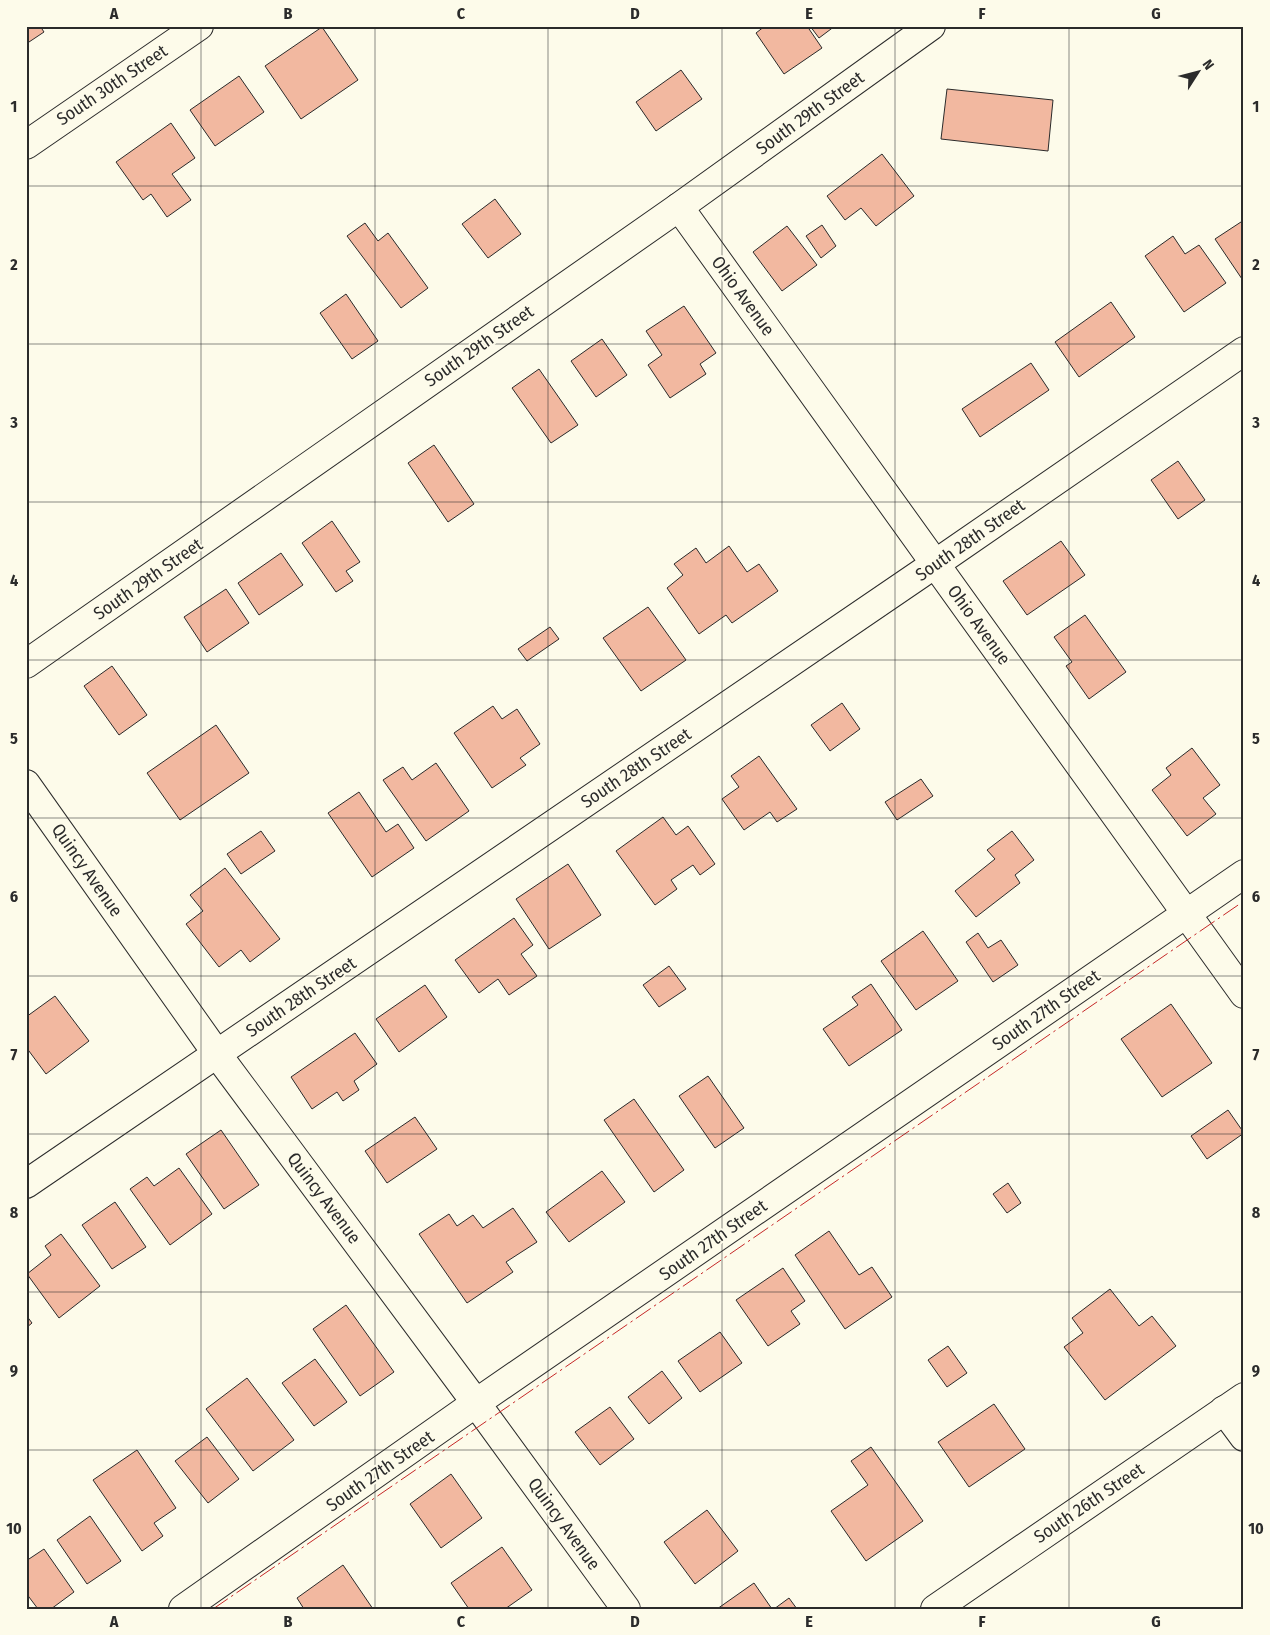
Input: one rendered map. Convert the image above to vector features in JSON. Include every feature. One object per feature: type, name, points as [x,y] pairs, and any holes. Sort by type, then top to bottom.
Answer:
[{"type":"street","name":"South 30th Street","points":[[26,145],[198,26]]},
{"type":"street","name":"South 29th Street","points":[[26,664],[679,207],[931,26]]},
{"type":"street","name":"Ohio Avenue","points":[[679,207],[1244,994]]},
{"type":"street","name":"South 28th Street","points":[[26,1184],[1244,351]]},
{"type":"street","name":"Quincy Avenue","points":[[26,784],[217,1054],[626,1609]]},
{"type":"street","name":"South 27th Street","points":[[184,1609],[476,1403],[1244,874]]},
{"type":"street","points":[[1234,1404],[1244,1437]]},
{"type":"street","name":"South 26th Street","points":[[935,1609],[1234,1404]]},
{"type":"building","points":[[26,26],[40,26],[44,32],[26,44]]},
{"type":"building","points":[[765,26],[807,26],[822,48],[784,74],[756,33]]},
{"type":"building","points":[[810,26],[835,26],[819,38]]},
{"type":"building","points":[[322,27],[358,80],[301,119],[265,66]]},
{"type":"building","points":[[681,70],[702,99],[656,131],[636,102]]},
{"type":"building","points":[[239,76],[264,112],[215,146],[190,110]]},
{"type":"building","points":[[947,89],[1053,100],[1048,151],[941,139]]},
{"type":"building","points":[[171,123],[195,158],[172,174],[191,200],[167,217],[151,194],[143,200],[116,162]]},
{"type":"building","points":[[882,154],[914,196],[876,226],[861,208],[845,220],[827,196]]},
{"type":"building","points":[[495,199],[521,234],[488,258],[462,224]]},
{"type":"building","points":[[1244,220],[1244,278],[1242,279],[1215,239]]},
{"type":"building","points":[[365,223],[378,241],[388,233],[428,288],[401,308],[347,236]]},
{"type":"building","points":[[822,225],[836,246],[821,258],[806,236]]},
{"type":"building","points":[[787,226],[817,265],[782,291],[753,252]]},
{"type":"building","points":[[1173,236],[1185,254],[1199,245],[1226,283],[1184,312],[1145,256]]},
{"type":"building","points":[[346,294],[378,341],[352,359],[320,313]]},
{"type":"building","points":[[1111,302],[1135,337],[1079,377],[1055,342]]},
{"type":"building","points":[[684,306],[716,353],[700,364],[706,374],[670,398],[648,365],[662,355],[646,331]]},
{"type":"building","points":[[602,339],[627,375],[596,397],[571,361]]},
{"type":"building","points":[[1031,363],[1049,390],[980,437],[962,409]]},
{"type":"building","points":[[539,369],[578,425],[551,443],[512,388]]},
{"type":"building","points":[[434,445],[474,504],[448,522],[408,463]]},
{"type":"building","points":[[1178,461],[1205,500],[1178,519],[1151,480]]},
{"type":"building","points":[[332,521],[360,562],[346,571],[353,581],[336,592],[302,543]]},
{"type":"building","points":[[1061,541],[1085,575],[1027,615],[1003,581]]},
{"type":"building","points":[[729,546],[747,572],[759,564],[778,591],[732,623],[726,615],[699,634],[667,588],[683,575],[674,564],[696,548],[706,563]]},
{"type":"building","points":[[281,553],[303,585],[259,615],[238,583]]},
{"type":"building","points":[[226,589],[249,623],[207,652],[184,617]]},
{"type":"building","points":[[648,607],[686,660],[641,691],[603,638]]},
{"type":"building","points":[[1085,615],[1126,672],[1089,699],[1066,666],[1072,662],[1054,637]]},
{"type":"building","points":[[550,627],[559,639],[527,661],[518,649]]},
{"type":"building","points":[[112,666],[147,715],[119,735],[84,686]]},
{"type":"building","points":[[842,703],[860,729],[830,751],[811,725]]},
{"type":"building","points":[[493,706],[502,719],[517,709],[540,744],[520,758],[526,765],[492,788],[454,733]]},
{"type":"building","points":[[216,725],[249,773],[180,820],[147,773]]},
{"type":"building","points":[[1192,748],[1220,785],[1203,798],[1216,814],[1187,836],[1152,790],[1171,775],[1166,768]]},
{"type":"building","points":[[759,756],[797,809],[777,822],[770,812],[744,830],[722,799],[739,787],[731,776]]},
{"type":"building","points":[[436,763],[469,811],[426,841],[383,780],[403,767],[412,780]]},
{"type":"building","points":[[921,779],[933,796],[897,820],[885,802]]},
{"type":"building","points":[[359,792],[386,832],[398,824],[414,848],[372,877],[328,813]]},
{"type":"building","points":[[663,817],[676,835],[688,826],[715,864],[700,875],[693,865],[671,880],[677,889],[655,905],[616,851]]},
{"type":"building","points":[[261,831],[275,851],[241,874],[227,854]]},
{"type":"building","points":[[1012,831],[1034,860],[1015,875],[1020,883],[976,917],[955,891],[995,859],[987,850]]},
{"type":"building","points":[[568,864],[601,915],[549,949],[516,899]]},
{"type":"building","points":[[225,868],[280,939],[250,962],[241,950],[219,967],[186,924],[203,911],[190,895]]},
{"type":"building","points":[[514,918],[533,945],[521,954],[537,976],[509,995],[498,979],[479,993],[455,960]]},
{"type":"building","points":[[923,931],[958,981],[916,1010],[881,961]]},
{"type":"building","points":[[978,933],[988,948],[1001,940],[1018,965],[993,982],[966,942]]},
{"type":"building","points":[[669,966],[686,989],[659,1007],[643,985]]},
{"type":"building","points":[[871,984],[902,1030],[849,1066],[823,1029],[858,1005],[852,997]]},
{"type":"building","points":[[425,985],[447,1017],[399,1052],[376,1019]]},
{"type":"building","points":[[55,996],[89,1041],[46,1074],[26,1047],[26,1017]]},
{"type":"building","points":[[1171,1004],[1212,1063],[1162,1097],[1121,1039]]},
{"type":"building","points":[[355,1033],[377,1064],[354,1081],[359,1090],[343,1101],[337,1092],[312,1109],[291,1077]]},
{"type":"building","points":[[708,1076],[744,1128],[715,1148],[679,1096]]},
{"type":"building","points":[[634,1099],[684,1170],[654,1192],[604,1120]]},
{"type":"building","points":[[1228,1110],[1244,1133],[1207,1159],[1191,1136]]},
{"type":"building","points":[[415,1117],[437,1149],[387,1183],[365,1151]]},
{"type":"building","points":[[221,1130],[259,1185],[224,1209],[186,1154]]},
{"type":"building","points":[[179,1168],[212,1214],[170,1245],[130,1189],[147,1177],[154,1186]]},
{"type":"building","points":[[602,1171],[625,1202],[569,1242],[546,1212]]},
{"type":"building","points":[[1008,1183],[1021,1203],[1007,1213],[993,1194]]},
{"type":"building","points":[[115,1202],[146,1247],[112,1269],[82,1225]]},
{"type":"building","points":[[513,1208],[537,1242],[506,1262],[513,1272],[467,1303],[419,1234],[449,1214],[457,1226],[473,1215],[483,1228]]},
{"type":"building","points":[[829,1231],[859,1275],[872,1267],[892,1297],[845,1329],[795,1255]]},
{"type":"building","points":[[61,1234],[100,1286],[59,1318],[27,1274],[51,1255],[45,1246]]},
{"type":"building","points":[[783,1268],[805,1301],[791,1311],[800,1324],[768,1346],[736,1300]]},
{"type":"building","points":[[1110,1289],[1139,1326],[1152,1316],[1176,1346],[1105,1400],[1064,1347],[1083,1333],[1072,1318]]},
{"type":"building","points":[[346,1305],[394,1372],[360,1396],[313,1329]]},
{"type":"building","points":[[26,1315],[32,1323],[26,1328]]},
{"type":"building","points":[[720,1332],[742,1363],[700,1392],[678,1361]]},
{"type":"building","points":[[948,1346],[967,1373],[947,1387],[928,1360]]},
{"type":"building","points":[[315,1359],[347,1402],[314,1426],[282,1383]]},
{"type":"building","points":[[662,1371],[682,1398],[649,1424],[628,1397]]},
{"type":"building","points":[[247,1378],[294,1440],[253,1471],[206,1409]]},
{"type":"building","points":[[994,1404],[1025,1449],[969,1487],[938,1442]]},
{"type":"building","points":[[610,1407],[634,1439],[600,1465],[575,1432]]},
{"type":"building","points":[[207,1437],[239,1479],[208,1503],[175,1461]]},
{"type":"building","points":[[871,1447],[923,1521],[866,1561],[831,1511],[868,1485],[851,1461]]},
{"type":"building","points":[[137,1450],[176,1508],[154,1523],[163,1536],[142,1551],[93,1480]]},
{"type":"building","points":[[451,1474],[482,1518],[441,1548],[410,1504]]},
{"type":"building","points":[[707,1510],[738,1551],[695,1584],[664,1542]]},
{"type":"building","points":[[90,1516],[121,1561],[87,1584],[57,1540]]},
{"type":"building","points":[[502,1547],[532,1590],[505,1609],[469,1609],[451,1583]]},
{"type":"building","points":[[44,1549],[74,1592],[51,1609],[38,1609],[26,1593],[26,1561]]},
{"type":"building","points":[[343,1565],[373,1609],[304,1609],[297,1598]]},
{"type":"building","points":[[754,1583],[772,1609],[717,1609]]},
{"type":"building","points":[[789,1598],[797,1609],[774,1609]]},
{"type":"power","points":[[213,1609],[1244,901]]}]
